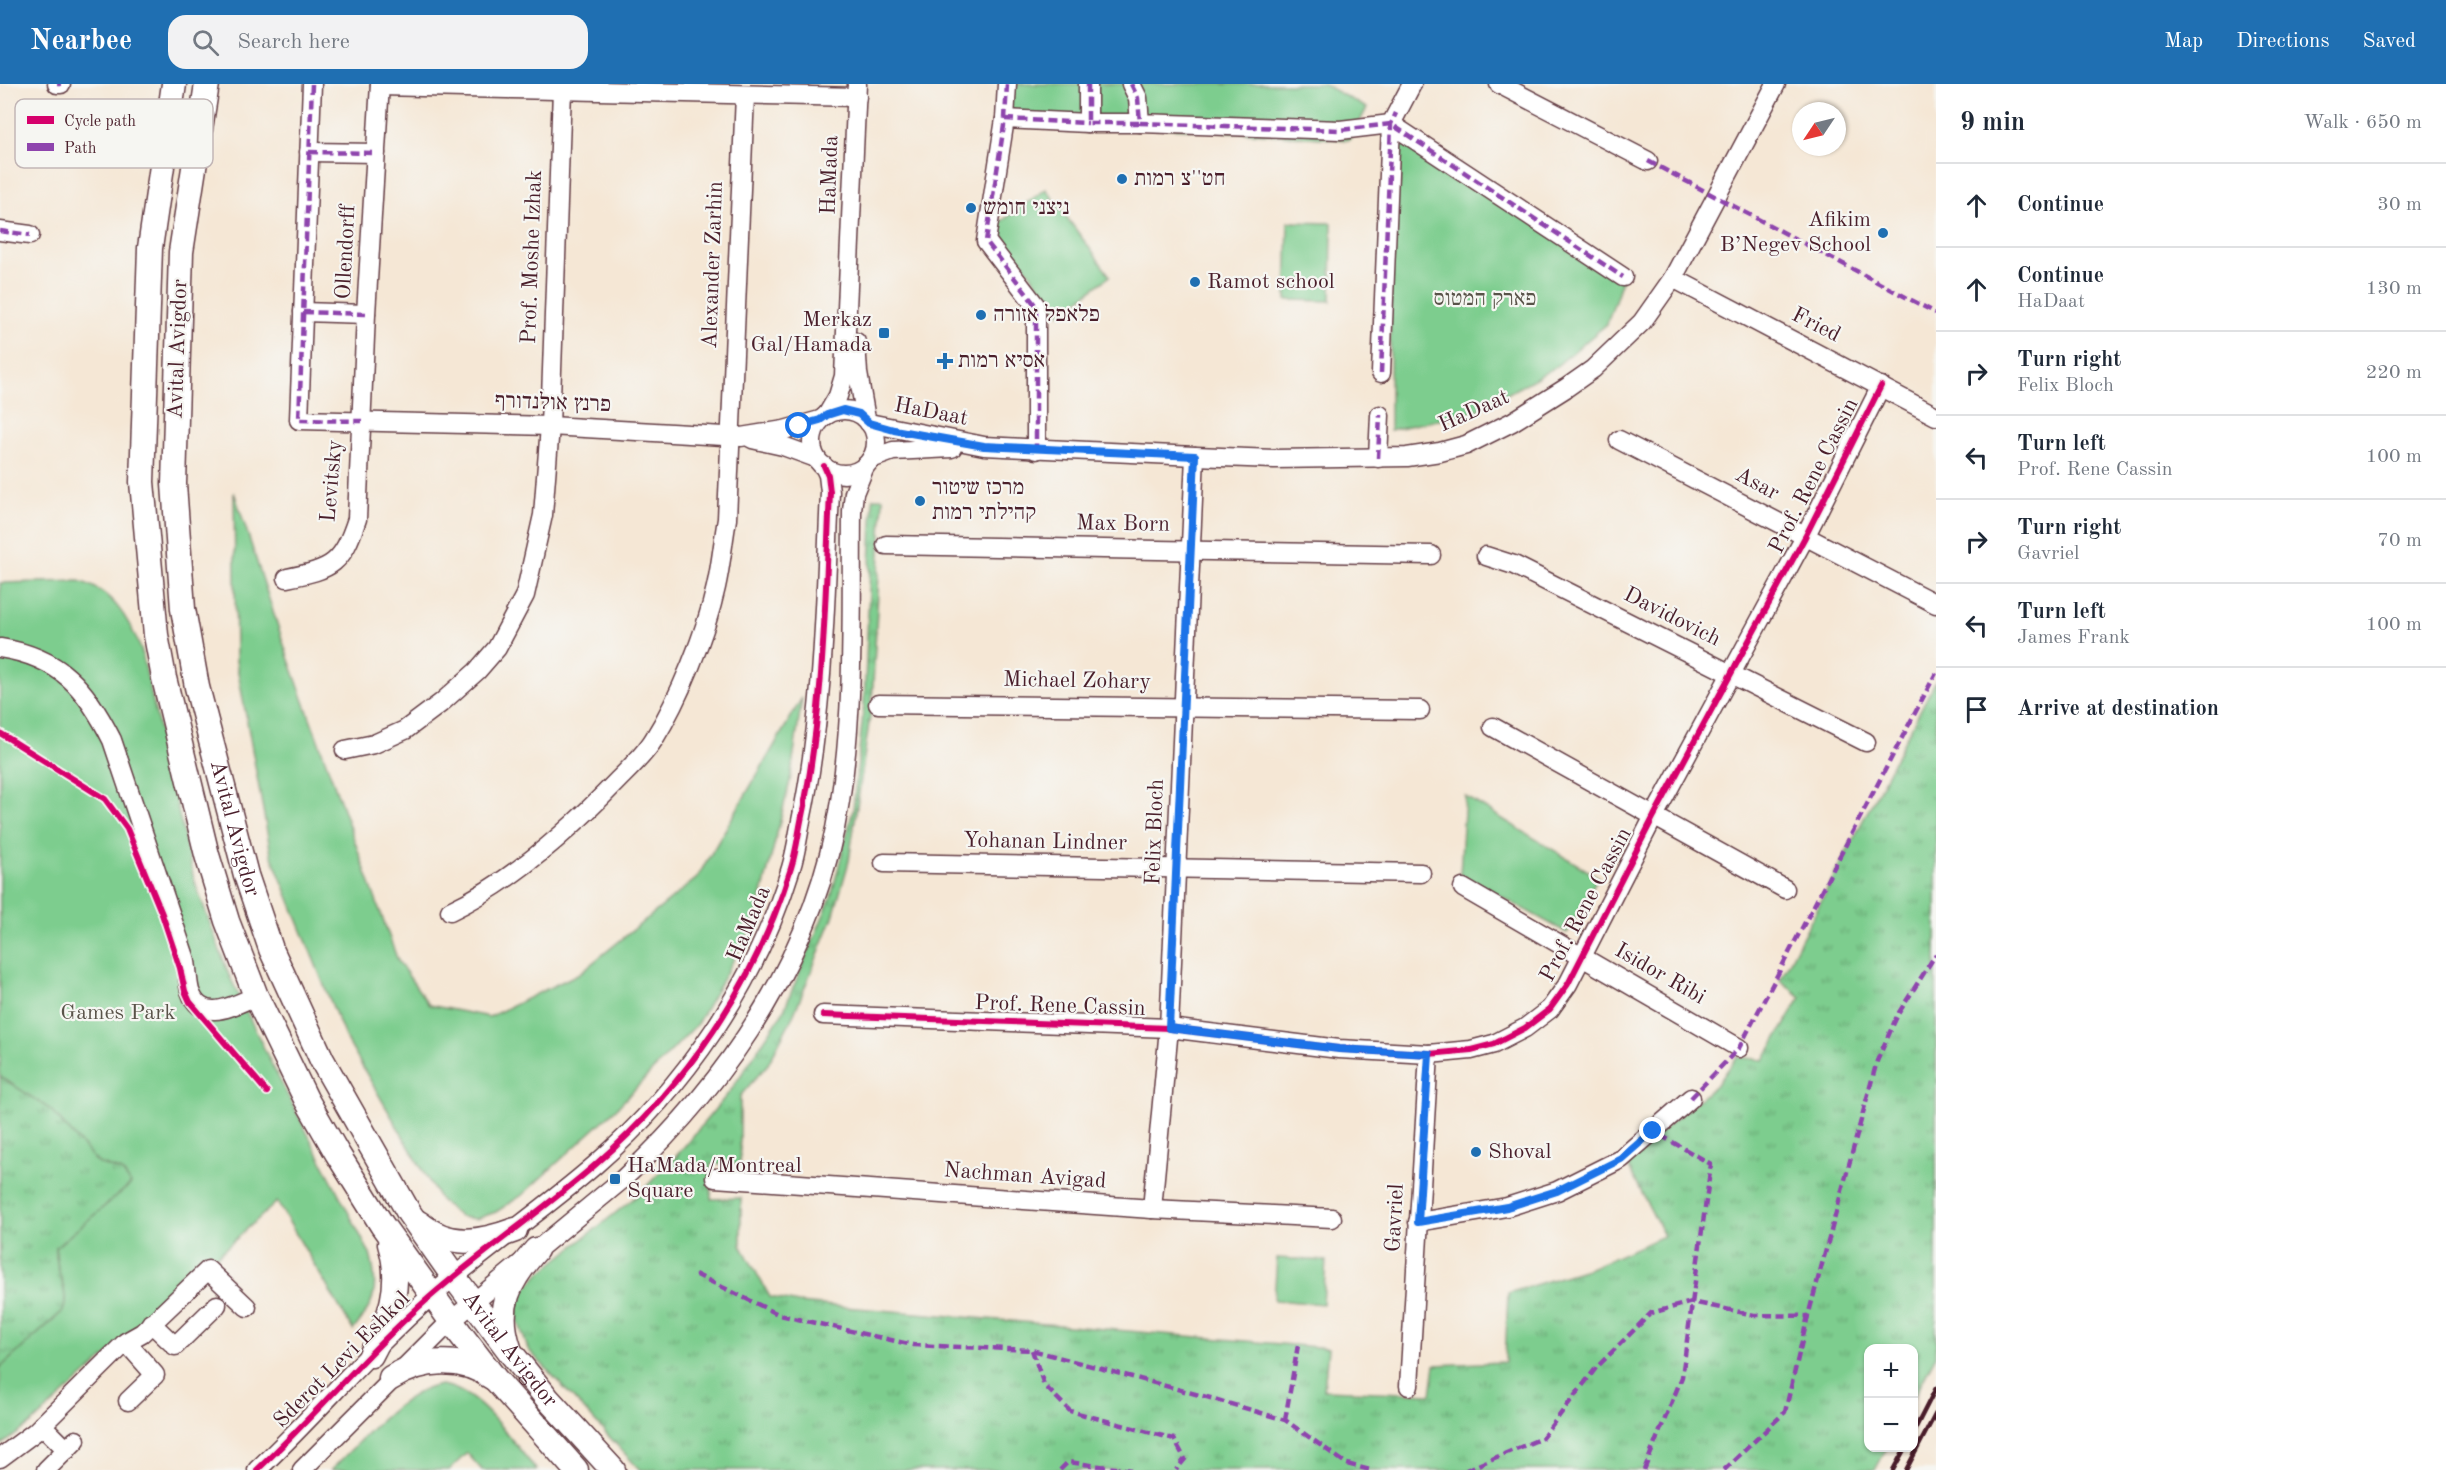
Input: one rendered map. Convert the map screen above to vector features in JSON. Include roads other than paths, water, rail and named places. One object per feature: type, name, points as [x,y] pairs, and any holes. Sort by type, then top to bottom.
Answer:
[{"type":"main road","name":"Avital Avigdor","points":[[172,99],[174,84]]},
{"type":"main road","name":"Avital Avigdor","points":[[205,99],[207,84]]},
{"type":"main road","name":"Avital Avigdor","points":[[162,168],[150,248],[142,482],[153,619],[164,678],[207,855],[227,921],[256,996],[314,1114],[382,1225],[496,1380],[576,1470]]},
{"type":"main road","name":"Avital Avigdor","points":[[194,168],[181,252],[174,484],[183,609],[197,687],[246,875],[271,949],[327,1069],[409,1213],[511,1353],[547,1398],[613,1470]]},
{"type":"main road","points":[[409,1213],[434,1234],[452,1241],[478,1241],[515,1230]]},
{"type":"main road","points":[[371,1355],[389,1318],[396,1285],[392,1247],[382,1225]]},
{"type":"main road","points":[[511,1353],[503,1319],[505,1298],[512,1281],[536,1250]]},
{"type":"main road","points":[[392,1378],[414,1366],[430,1362],[445,1362],[467,1366],[496,1380]]},
{"type":"street","points":[[312,84],[303,312],[366,314]]},
{"type":"street","points":[[1007,84],[1005,119],[986,241],[1036,306],[1036,450]]},
{"type":"street","points":[[1088,84],[1088,123]]},
{"type":"street","points":[[1131,84],[1138,98],[1140,123]]},
{"type":"street","points":[[1380,374],[1394,118],[1412,84]]},
{"type":"street","points":[[1499,84],[1648,161]]},
{"type":"street","name":"HaDaat","points":[[868,462],[893,451],[984,446],[1274,459],[1378,458],[1429,454],[1466,445],[1539,406],[1593,369],[1642,322],[1673,278],[1776,84]]},
{"type":"street","points":[[380,85],[541,87],[562,90],[857,91]]},
{"type":"street","name":"Ollendorff","points":[[362,421],[380,85]]},
{"type":"street","name":"Prof. Moshe Izhak","points":[[345,750],[374,744],[405,730],[468,679],[497,648],[525,595],[543,514],[550,426],[562,90]]},
{"type":"street","name":"Alexander Zarhin","points":[[450,911],[471,901],[562,836],[609,790],[654,740],[675,700],[699,642],[716,588],[727,519],[736,437],[754,91]]},
{"type":"street","name":"HaMada","points":[[823,418],[838,396],[844,376],[857,91]]},
{"type":"street","points":[[1005,119],[1340,130],[1394,118],[1623,278]]},
{"type":"street","points":[[309,152],[376,153]]},
{"type":"street","points":[[0,231],[30,235]]},
{"type":"street","name":"HaMada","points":[[850,268],[858,373],[868,421]]},
{"type":"street","name":"Fried","points":[[1673,278],[1936,416]]},
{"type":"street","name":"פרנץ אולנדורף","points":[[303,312],[299,420],[550,426],[736,437],[783,446],[820,462]]},
{"type":"street","name":"Prof. Rene Cassin","points":[[823,1015],[1169,1028],[1339,1049],[1429,1054],[1471,1050],[1494,1044],[1525,1028],[1550,1009],[1568,984],[1654,816],[1805,537],[1881,386]]},
{"type":"street","points":[[302,1470],[451,1320],[623,1179],[650,1154],[690,1111],[730,1060],[771,999],[797,944],[822,875],[840,802],[850,716],[852,511],[854,494],[868,462],[875,441],[868,421],[859,414],[843,410],[823,418],[815,427],[812,443],[820,462],[840,473],[857,471],[868,462]]},
{"type":"street","points":[[1378,458],[1380,415]]},
{"type":"street","name":"פרנץ אולנדורף","points":[[736,437],[784,430],[823,418]]},
{"type":"street","name":"Levitsky","points":[[287,578],[312,573],[336,561],[350,541],[357,519],[362,421]]},
{"type":"street","name":"HaDaat","points":[[868,421],[984,446]]},
{"type":"street","name":"Asar","points":[[1619,440],[1936,604]]},
{"type":"street","name":"Felix Bloch","points":[[1152,1209],[1169,1028],[1195,456]]},
{"type":"street","name":"HaMada","points":[[454,1277],[598,1162],[655,1105],[724,1016],[753,965],[772,923],[792,866],[813,766],[820,707],[830,492],[828,475],[820,462]]},
{"type":"street","name":"Max Born","points":[[886,545],[1431,555]]},
{"type":"street","name":"Davidovich","points":[[1486,556],[1514,565],[1866,742]]},
{"type":"street","points":[[0,648],[29,654],[55,666],[78,687],[99,715],[112,740],[185,957],[189,988],[193,997],[201,1006],[212,1011],[225,1010],[256,996]]},
{"type":"street","name":"Michael Zohary","points":[[878,704],[1420,710]]},
{"type":"street","points":[[1493,727],[1785,889]]},
{"type":"street","name":"Yohanan Lindner","points":[[884,863],[1421,873]]},
{"type":"street","name":"Isidor Ribi","points":[[1463,888],[1739,1048]]},
{"type":"street","name":"Gavriel","points":[[1409,1386],[1429,1054]]},
{"type":"street","points":[[1418,1222],[1507,1207],[1557,1191],[1621,1159],[1691,1098]]},
{"type":"street","name":"Nachman Avigad","points":[[715,1178],[1152,1209],[1332,1218]]},
{"type":"street","points":[[0,1458],[42,1425],[126,1342],[142,1333],[208,1270],[247,1307]]},
{"type":"street","name":"Sderot Levi Eshkol","points":[[257,1470],[371,1355],[454,1277]]},
{"type":"street","points":[[151,1323],[175,1346],[217,1305]]},
{"type":"street","points":[[126,1342],[155,1375],[128,1401]]},
{"type":"street","points":[[42,1425],[72,1445],[46,1470]]},
{"type":"railway","points":[[1918,1423],[1936,1388]]},
{"type":"railway","points":[[1906,1470],[1936,1413]]},
{"type":"railway","points":[[1893,1470],[1903,1452]]},
{"type":"place","name":"חט''צ רמות","points":[[1122,179]]},
{"type":"place","name":"ניצני חומש","points":[[971,208]]},
{"type":"place","name":"Afikim B’Negev School","points":[[1883,233]]},
{"type":"place","name":"Ramot school","points":[[1195,282]]},
{"type":"place","name":"פלאפל אזורה","points":[[981,315]]},
{"type":"place","name":"Merkaz Gal/Hamada","points":[[884,333]]},
{"type":"place","name":"אסיא רמות","points":[[945,361]]},
{"type":"place","name":"מרכז שיטור קהילתי רמות","points":[[920,501]]},
{"type":"place","name":"Shoval","points":[[1476,1152]]},
{"type":"place","name":"HaMada/Montreal Square","points":[[615,1179]]},
{"type":"park label","name":"פארק המטוס","points":[[1485,299]]},
{"type":"park label","name":"Games Park","points":[[118,1013]]}]
